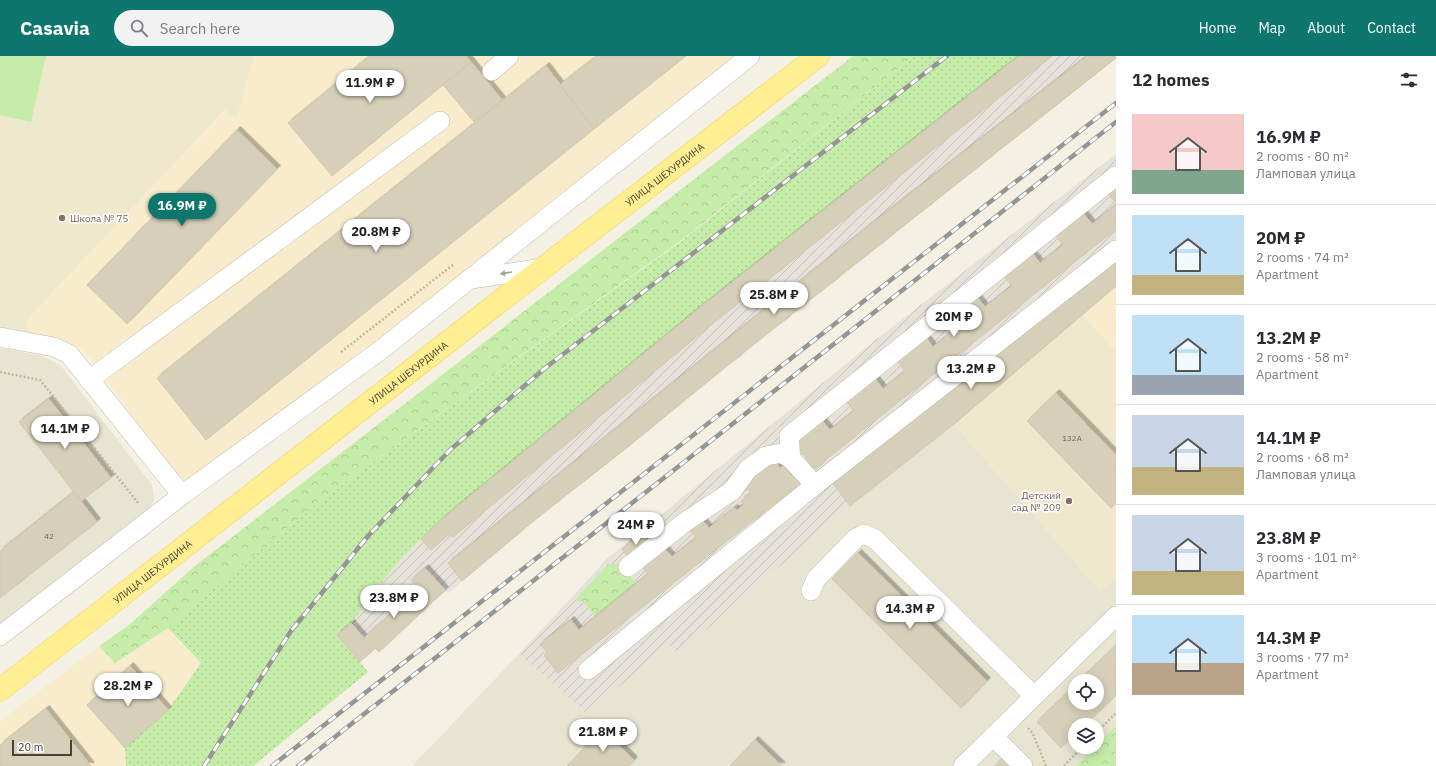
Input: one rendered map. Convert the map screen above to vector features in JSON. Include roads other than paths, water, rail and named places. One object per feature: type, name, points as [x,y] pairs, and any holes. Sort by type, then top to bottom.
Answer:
[{"type":"main road","name":"УЛИЦА ШЕХУРДИНА","points":[[0,690],[818,56]]},
{"type":"street","points":[[492,71],[509,56]]},
{"type":"street","points":[[0,636],[182,495],[382,348],[750,56]]},
{"type":"street","points":[[89,380],[440,121]]},
{"type":"street","points":[[791,459],[789,436],[1116,176]]},
{"type":"street","points":[[588,670],[815,485],[1116,250]]},
{"type":"street","points":[[470,279],[543,268]]},
{"type":"street","points":[[0,337],[54,347],[69,354],[182,495]]},
{"type":"street","points":[[628,568],[685,522],[732,491],[748,469],[766,456],[782,453],[791,459],[815,485]]},
{"type":"street","points":[[811,591],[816,579],[856,538],[864,534],[875,539],[1034,696]]},
{"type":"street","points":[[963,766],[1116,616]]},
{"type":"street","points":[[993,736],[1023,766]]},
{"type":"railway","points":[[204,766],[291,631],[368,536],[450,450],[544,369],[947,56]]},
{"type":"railway","points":[[272,766],[1116,103]]},
{"type":"railway","points":[[298,766],[1116,122]]},
{"type":"place","name":"Школа № 75","points":[[62,218]]},
{"type":"place","name":"Детский сад № 209","points":[[1069,501]]}]
